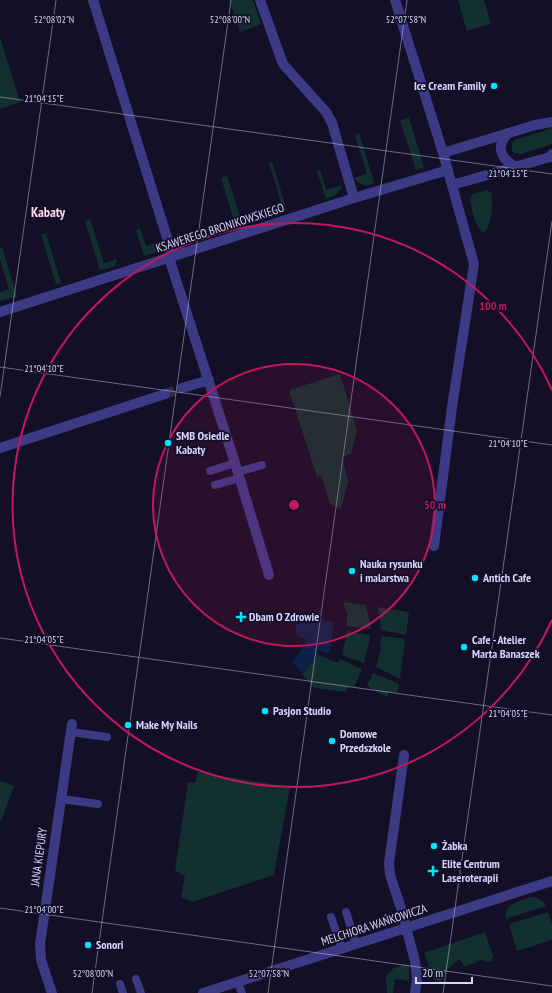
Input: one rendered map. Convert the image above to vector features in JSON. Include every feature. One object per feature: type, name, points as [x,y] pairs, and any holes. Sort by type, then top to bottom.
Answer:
[{"type":"street","points":[[93,0],[269,575]]},
{"type":"street","points":[[260,0],[283,64],[326,112],[332,123],[354,198]]},
{"type":"street","points":[[395,0],[443,153],[474,264],[452,407],[434,546]]},
{"type":"street","points":[[443,153],[535,125],[552,122]]},
{"type":"street","points":[[508,133],[502,143],[501,152],[507,161],[516,166]]},
{"type":"street","points":[[452,185],[551,156]]},
{"type":"street","name":"KSAWEREGO BRONIKOWSKIEGO","points":[[0,312],[354,198],[448,170]]},
{"type":"street","points":[[182,388],[209,380]]},
{"type":"street","points":[[0,448],[165,394]]},
{"type":"street","name":"JANA KIEPURY","points":[[52,993],[41,960],[40,944],[71,728]]},
{"type":"street","points":[[404,755],[389,863],[390,875],[401,908],[416,970],[415,993]]},
{"type":"street","name":"MELCHIORA WAŃKOWICZA","points":[[203,993],[552,881]]},
{"type":"lane","points":[[215,485],[238,471],[262,464]]},
{"type":"lane","points":[[210,471],[238,471]]},
{"type":"lane","points":[[71,728],[107,737]]},
{"type":"lane","points":[[61,799],[98,804]]},
{"type":"lane","points":[[346,912],[356,944]]},
{"type":"lane","points":[[331,917],[342,949]]},
{"type":"lane","points":[[136,980],[141,993]]},
{"type":"lane","points":[[238,982],[242,993]]},
{"type":"lane","points":[[120,984],[123,993]]},
{"type":"green space","points":[[229,0],[253,0],[261,24],[240,32]]},
{"type":"green space","points":[[458,0],[484,0],[491,24],[467,31]]},
{"type":"green space","points":[[0,37],[20,102],[0,109]]},
{"type":"green space","points":[[409,118],[424,167],[416,170],[400,121]]},
{"type":"green space","points":[[552,128],[552,144],[520,154],[514,153],[512,150],[512,143],[515,140]]},
{"type":"green space","points":[[359,133],[374,183],[366,186],[357,182],[354,178],[367,174],[355,135]]},
{"type":"green space","points":[[272,162],[287,211],[284,212],[269,163]]},
{"type":"green space","points":[[320,170],[326,190],[342,185],[338,193],[326,199],[317,171]]},
{"type":"green space","points":[[227,176],[243,225],[236,227],[221,178]]},
{"type":"green space","points":[[486,190],[491,192],[492,207],[490,220],[484,233],[476,223],[470,199],[473,194]]},
{"type":"green space","points":[[90,219],[104,263],[117,259],[115,266],[100,270],[85,221]]},
{"type":"green space","points":[[140,228],[146,246],[160,242],[161,246],[157,252],[144,256],[136,230]]},
{"type":"green space","points":[[46,233],[61,283],[56,284],[41,235]]},
{"type":"green space","points":[[2,247],[17,297],[0,301],[0,292],[9,289],[0,260],[0,248]]},
{"type":"green space","points":[[340,374],[357,430],[351,454],[342,457],[348,481],[341,509],[330,504],[321,475],[317,477],[289,390]]},
{"type":"green space","points":[[343,602],[366,605],[371,629],[347,626],[347,614]]},
{"type":"green space","points":[[378,607],[409,612],[406,635],[381,630]]},
{"type":"green space","points":[[347,631],[370,635],[364,663],[342,655]]},
{"type":"green space","points":[[381,636],[405,639],[400,679],[376,667],[380,652]]},
{"type":"green space","points":[[316,654],[338,663],[340,659],[362,669],[354,687],[350,685],[345,692],[314,688],[302,674],[314,660]]},
{"type":"green space","points":[[373,673],[399,684],[397,693],[389,692],[387,697],[367,686]]},
{"type":"green space","points":[[198,772],[290,787],[274,875],[192,902],[181,897],[185,876],[175,871],[188,782],[195,783]]},
{"type":"green space","points":[[0,781],[14,786],[1,821],[0,821]]},
{"type":"green space","points":[[531,897],[540,899],[546,906],[506,919],[507,909],[510,906]]},
{"type":"green space","points":[[548,912],[552,924],[552,940],[517,951],[509,924]]},
{"type":"green space","points":[[485,932],[493,956],[491,962],[481,960],[465,967],[459,959],[446,971],[441,982],[434,980],[424,953]]},
{"type":"green space","points":[[405,964],[409,966],[409,981],[395,979],[393,993],[387,993],[386,976],[394,968]]},
{"type":"water","points":[[320,611],[323,621],[333,621],[332,640],[329,654],[318,650],[314,660],[302,673],[292,662],[304,646],[306,639],[295,635],[296,624],[306,623],[306,615]]},
{"type":"tunnel","points":[[165,394],[182,388]]},
{"type":"place","name":"Ice Cream Family","points":[[494,86]]},
{"type":"place","name":"SMB Osiedle Kabaty","points":[[168,443]]},
{"type":"place","name":"Nauka rysunku i malarstwa","points":[[352,571]]},
{"type":"place","name":"Antich Cafe","points":[[475,578]]},
{"type":"place","name":"Dbam O Zdrowie","points":[[241,617]]},
{"type":"place","name":"Cafe - Atelier Marta Banaszek","points":[[464,647]]},
{"type":"place","name":"Pasjon Studio","points":[[265,711]]},
{"type":"place","name":"Make My Nails","points":[[128,725]]},
{"type":"place","name":"Domowe Przedszkole","points":[[332,741]]},
{"type":"place","name":"Żabka","points":[[434,846]]},
{"type":"place","name":"Elite Centrum Laseroterapii","points":[[433,871]]},
{"type":"place","name":"Sonori","points":[[88,945]]},
{"type":"district","name":"Kabaty","points":[[48,212]]}]
